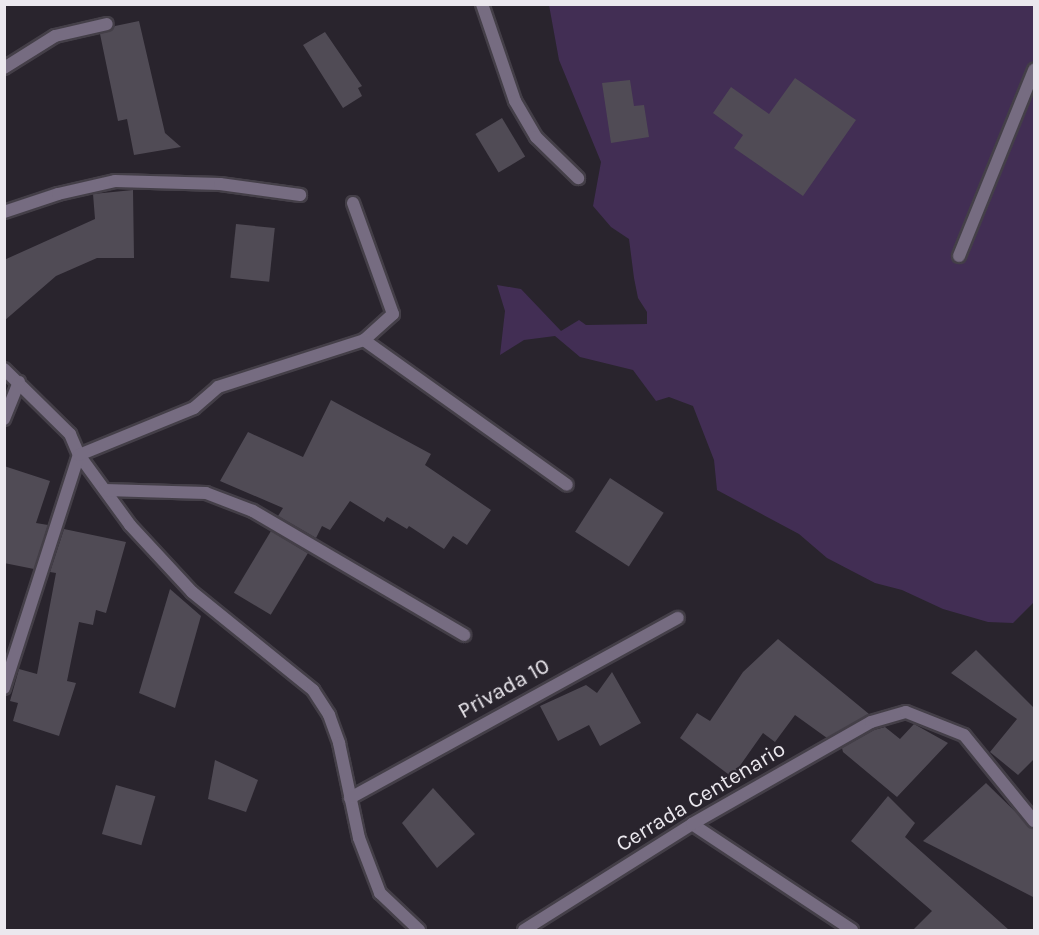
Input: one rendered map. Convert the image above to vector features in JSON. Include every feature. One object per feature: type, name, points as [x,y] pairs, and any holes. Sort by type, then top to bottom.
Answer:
[{"type":"street","points":[[482,4],[515,101],[537,137],[578,178]]},
{"type":"street","points":[[4,68],[55,36],[106,24]]},
{"type":"street","points":[[959,256],[1035,70]]},
{"type":"street","points":[[4,212],[58,194],[116,181],[220,184],[300,195]]},
{"type":"street","points":[[4,688],[79,455],[194,408],[218,387],[364,340],[393,314],[353,203]]},
{"type":"street","points":[[364,340],[567,484]]},
{"type":"street","points":[[4,369],[70,434],[79,455],[130,525],[192,592],[313,690],[329,715],[339,743],[359,838],[380,892],[419,930]]},
{"type":"street","points":[[4,419],[19,382]]},
{"type":"street","points":[[105,490],[206,493],[253,511],[464,635]]},
{"type":"street","name":"Privada 10","points":[[350,798],[678,618]]},
{"type":"street","name":"Cerrada Centenario","points":[[524,930],[692,824],[871,722],[906,712],[964,735],[1035,821]]},
{"type":"street","points":[[692,824],[852,930]]},
{"type":"shaded area","points":[[549,5],[1034,5],[1034,602],[1013,623],[988,622],[943,609],[902,590],[875,583],[827,558],[799,534],[717,490],[714,460],[693,406],[669,397],[656,401],[633,370],[580,357],[555,336],[524,340],[500,355],[505,311],[497,285],[521,289],[561,331],[579,320],[586,325],[647,324],[647,312],[638,298],[629,239],[611,227],[593,206],[601,162],[559,60]]},
{"type":"building","points":[[139,21],[165,133],[181,147],[134,155],[127,119],[118,121],[100,34],[115,26]]},
{"type":"building","points":[[325,32],[362,86],[358,88],[362,96],[343,108],[303,45]]},
{"type":"building","points":[[795,78],[856,120],[803,196],[734,148],[743,135],[713,113],[731,87],[769,114]]},
{"type":"building","points":[[630,80],[634,106],[644,105],[649,137],[611,143],[602,83]]},
{"type":"building","points":[[502,118],[525,157],[499,173],[475,134]]},
{"type":"building","points":[[133,190],[134,258],[97,258],[56,276],[4,321],[4,260],[95,219],[93,194]]},
{"type":"building","points":[[236,224],[275,228],[269,282],[230,278]]},
{"type":"building","points":[[331,400],[431,454],[425,465],[491,510],[467,545],[453,536],[444,549],[409,526],[407,529],[387,517],[384,522],[350,501],[330,530],[322,526],[316,538],[278,516],[283,508],[220,481],[248,432],[303,457]]},
{"type":"building","points":[[4,466],[50,481],[36,523],[48,525],[34,569],[4,563]]},
{"type":"building","points":[[610,478],[664,513],[629,567],[575,532]]},
{"type":"building","points":[[64,529],[126,542],[106,613],[96,610],[93,625],[79,622],[67,681],[76,683],[59,736],[13,721],[18,703],[10,701],[19,669],[37,674],[56,573],[50,572]]},
{"type":"building","points":[[271,531],[308,553],[271,615],[234,593]]},
{"type":"building","points":[[170,589],[201,616],[175,708],[139,693]]},
{"type":"building","points":[[778,639],[869,714],[827,738],[795,715],[775,742],[763,733],[732,777],[680,738],[697,713],[710,721],[743,672]]},
{"type":"building","points":[[976,650],[1035,709],[1035,758],[1018,775],[990,752],[1017,719],[951,673]]},
{"type":"building","points":[[612,672],[641,723],[600,746],[589,725],[558,741],[540,706],[586,685],[597,693]]},
{"type":"building","points":[[914,724],[948,743],[897,797],[843,752],[842,748],[874,730],[885,727],[900,739]]},
{"type":"building","points":[[215,760],[258,780],[246,812],[208,799]]},
{"type":"building","points":[[986,783],[1035,831],[1035,898],[923,841]]},
{"type":"building","points":[[116,785],[155,796],[141,845],[102,834]]},
{"type":"building","points":[[433,788],[475,834],[437,868],[402,823]]},
{"type":"building","points":[[888,796],[915,823],[905,837],[1009,930],[913,930],[932,911],[851,841]]}]
